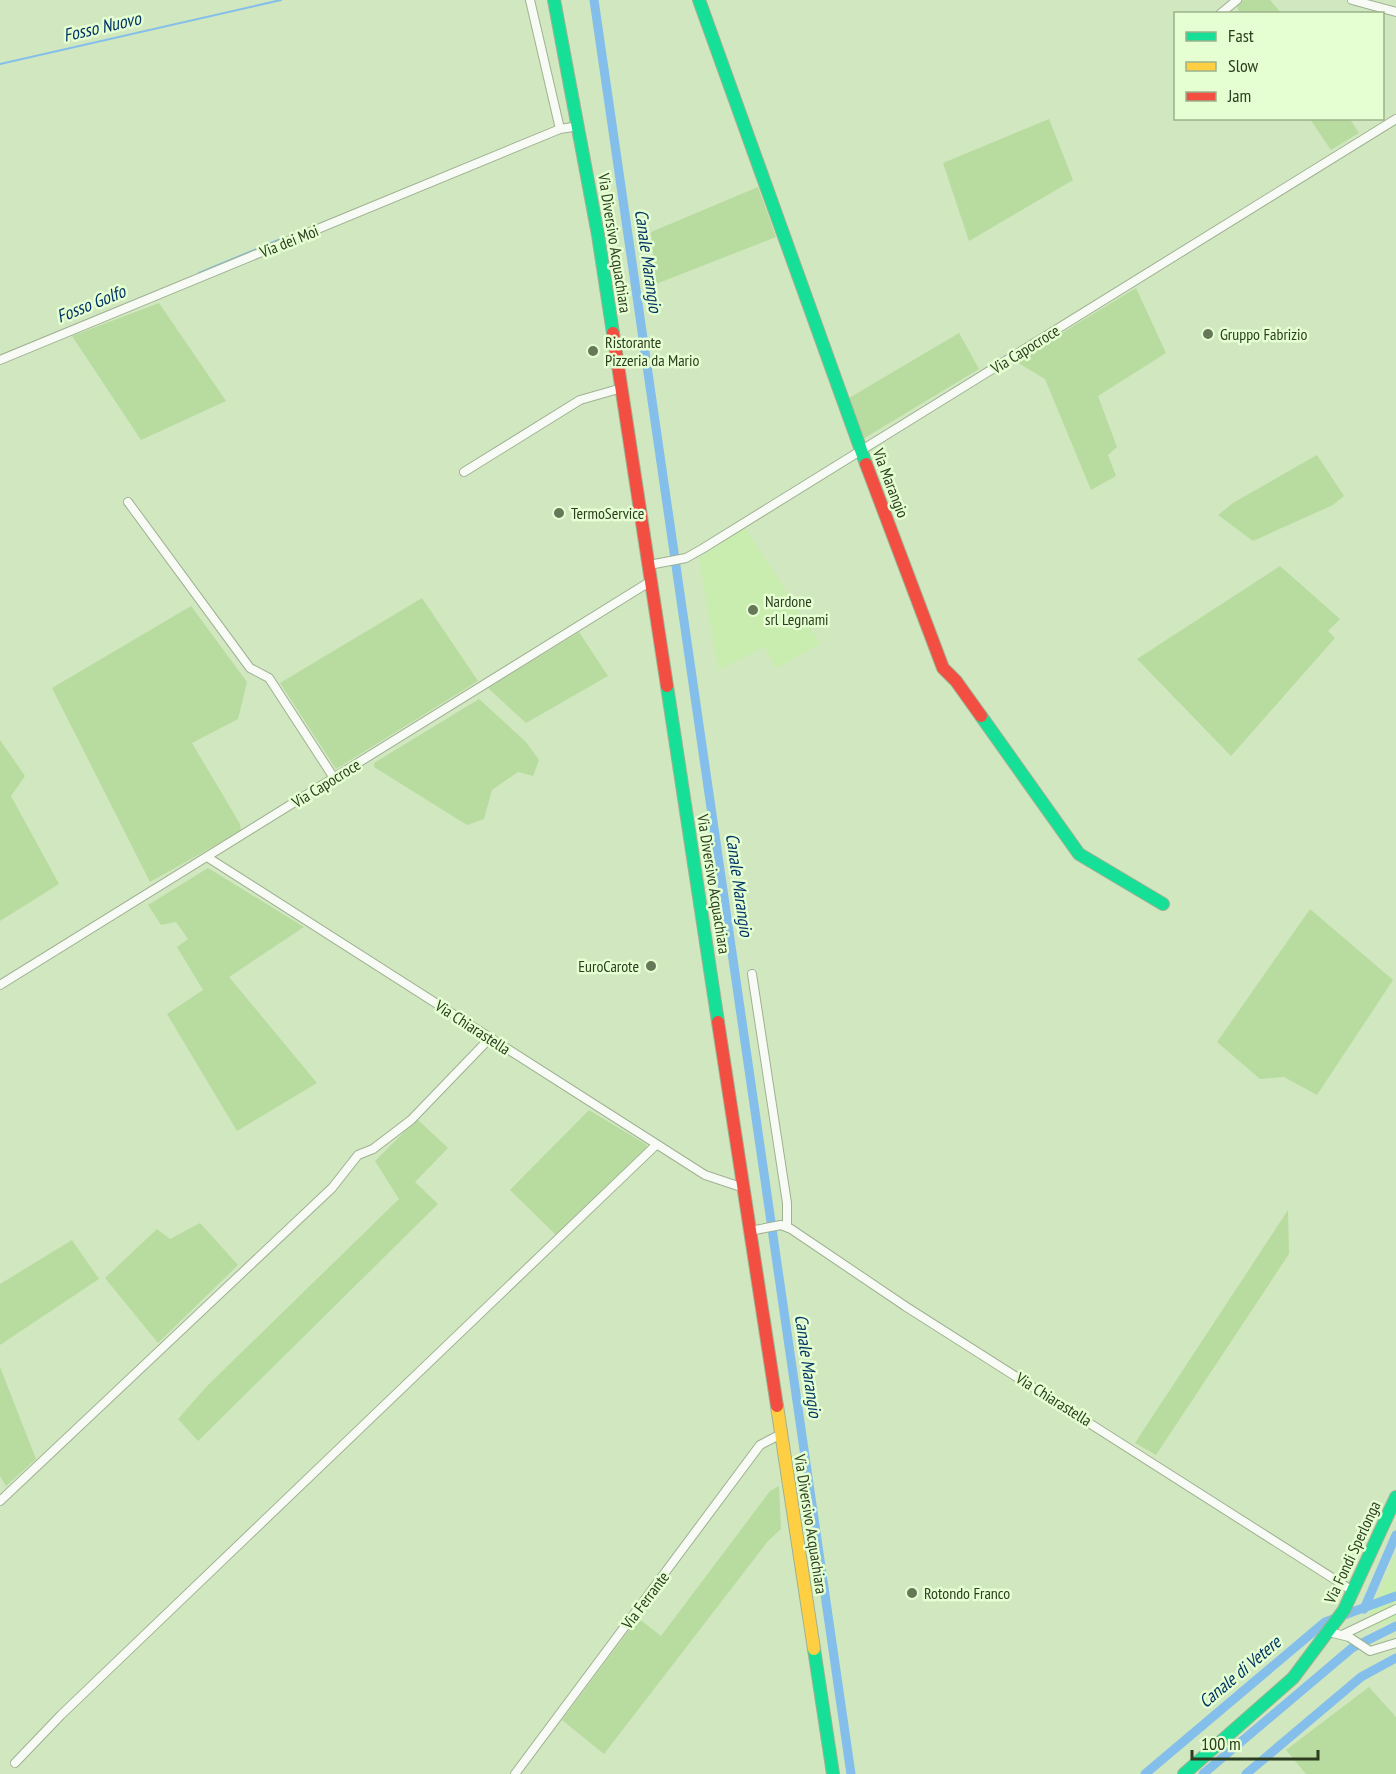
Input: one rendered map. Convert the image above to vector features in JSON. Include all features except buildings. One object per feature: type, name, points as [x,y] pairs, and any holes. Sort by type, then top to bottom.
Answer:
[{"type":"main road","name":"Via Diversivo Acquachiara","points":[[554,0],[579,126],[653,564],[651,581],[744,1188],[756,1230],[781,1434],[833,1774]]},
{"type":"main road","name":"Via Marangio","points":[[699,0],[861,450],[943,668],[950,678],[956,681],[1079,854],[1163,904]]},
{"type":"main road","name":"Via Fondi Sperlonga","points":[[1184,1774],[1293,1678],[1344,1610],[1396,1497]]},
{"type":"street","points":[[530,0],[560,129]]},
{"type":"street","points":[[1222,12],[1237,0]]},
{"type":"street","points":[[1352,0],[1396,12]]},
{"type":"street","name":"Via Capocroce","points":[[653,564],[686,558],[1396,119]]},
{"type":"street","name":"Via dei Moi","points":[[0,360],[560,129],[579,126]]},
{"type":"street","points":[[464,472],[580,400],[622,388]]},
{"type":"street","points":[[128,502],[250,668],[269,678],[334,778]]},
{"type":"street","name":"Via Capocroce","points":[[0,985],[651,581]]},
{"type":"street","name":"Via Chiarastella","points":[[207,857],[705,1175],[744,1188]]},
{"type":"street","points":[[752,974],[787,1203],[784,1226],[756,1230]]},
{"type":"street","points":[[0,1501],[332,1188],[358,1155],[392,1136],[411,1120],[490,1038]]},
{"type":"street","points":[[15,1763],[61,1715],[656,1144]]},
{"type":"street","name":"Via Chiarastella","points":[[784,1226],[905,1306],[1353,1591]]},
{"type":"street","name":"Via Ferrante","points":[[515,1774],[760,1445],[781,1434]]},
{"type":"street","points":[[1346,1636],[1396,1608]]},
{"type":"street","points":[[1331,1628],[1370,1651],[1396,1643]]},
{"type":"shaded area","points":[[1242,0],[1270,0],[1280,12],[1240,12],[1236,5]]},
{"type":"shaded area","points":[[1049,119],[1073,180],[969,241],[943,163]]},
{"type":"shaded area","points":[[1311,120],[1351,120],[1359,133],[1331,150]]},
{"type":"shaded area","points":[[758,187],[776,237],[656,284],[651,232]]},
{"type":"shaded area","points":[[1136,288],[1166,353],[1098,396],[1117,447],[1108,455],[1116,476],[1091,490],[1045,379],[1015,361]]},
{"type":"shaded area","points":[[159,303],[226,401],[141,440],[72,336]]},
{"type":"shaded area","points":[[959,333],[979,369],[863,439],[849,398]]},
{"type":"shaded area","points":[[1317,455],[1344,496],[1333,505],[1253,541],[1218,515],[1233,503]]},
{"type":"shaded area","points":[[745,528],[820,644],[776,668],[764,647],[718,670],[699,558]]},
{"type":"shaded area","points":[[1280,566],[1340,619],[1328,631],[1335,638],[1231,756],[1137,659]]},
{"type":"shaded area","points":[[422,598],[478,681],[336,769],[280,683]]},
{"type":"shaded area","points":[[191,606],[247,682],[238,719],[192,743],[240,824],[241,831],[150,882],[52,688]]},
{"type":"shaded area","points":[[579,632],[608,676],[526,723],[488,688]]},
{"type":"shaded area","points":[[479,699],[526,742],[539,760],[533,776],[518,772],[492,790],[484,819],[467,825],[374,767],[374,763]]},
{"type":"shaded area","points":[[0,740],[25,776],[11,796],[59,884],[0,921]]},
{"type":"shaded area","points":[[208,868],[304,927],[229,977],[317,1083],[237,1131],[167,1014],[203,990],[177,947],[188,939],[176,922],[161,925],[148,905]]},
{"type":"shaded area","points":[[1310,909],[1393,980],[1317,1095],[1284,1077],[1260,1079],[1217,1042]]},
{"type":"shaded area","points":[[589,1110],[647,1145],[646,1150],[558,1237],[510,1190]]},
{"type":"shaded area","points":[[417,1119],[448,1148],[415,1182],[438,1204],[198,1441],[178,1419],[207,1386],[399,1199],[375,1161]]},
{"type":"shaded area","points":[[1288,1210],[1289,1254],[1156,1455],[1135,1443]]},
{"type":"shaded area","points":[[200,1223],[238,1265],[158,1343],[105,1278],[157,1229],[170,1239]]},
{"type":"shaded area","points":[[72,1240],[99,1279],[0,1345],[0,1284]]},
{"type":"shaded area","points":[[0,1367],[36,1459],[6,1486],[0,1476]]},
{"type":"shaded area","points":[[779,1486],[781,1529],[768,1541],[604,1754],[562,1720],[638,1618],[661,1636],[770,1491]]},
{"type":"shaded area","points":[[1396,1554],[1396,1620],[1363,1630]]},
{"type":"shaded area","points":[[1369,1687],[1396,1717],[1396,1774],[1306,1774],[1286,1750]]},
{"type":"waterway","name":"Fosso Nuovo","points":[[0,64],[281,0]]},
{"type":"waterway","name":"Canale Marangio","points":[[594,0],[851,1774]]},
{"type":"waterway","name":"Fosso Golfo","points":[[199,273],[283,238]]},
{"type":"waterway","points":[[1364,1609],[1396,1535]]},
{"type":"waterway","name":"Canale di Vetere","points":[[1145,1774],[1325,1622],[1396,1596]]},
{"type":"waterway","name":"Canale di Vetere","points":[[1203,1774],[1352,1648],[1396,1626]]},
{"type":"waterway","points":[[1246,1774],[1361,1677],[1396,1658]]},
{"type":"traffic: fast","points":[[554,0],[598,235],[613,333]]},
{"type":"traffic: fast","points":[[699,0],[866,464]]},
{"type":"traffic: fast","points":[[667,686],[718,1022]]},
{"type":"traffic: fast","points":[[981,716],[1079,854],[1163,904]]},
{"type":"traffic: fast","points":[[1184,1774],[1293,1678],[1344,1610],[1396,1497]]},
{"type":"traffic: fast","points":[[814,1649],[833,1774]]},
{"type":"traffic: slow","points":[[777,1406],[814,1649]]},
{"type":"traffic: jam","points":[[613,333],[667,686]]},
{"type":"traffic: jam","points":[[866,464],[943,668],[956,681],[981,716]]},
{"type":"traffic: jam","points":[[718,1022],[777,1406]]},
{"type":"place","name":"Gruppo Fabrizio","points":[[1208,334]]},
{"type":"place","name":"Ristorante Pizzeria da Mario","points":[[593,351]]},
{"type":"place","name":"TermoService","points":[[559,513]]},
{"type":"place","name":"Nardone srl Legnami","points":[[753,610]]},
{"type":"place","name":"EuroCarote","points":[[651,966]]},
{"type":"place","name":"Rotondo Franco","points":[[912,1593]]}]
